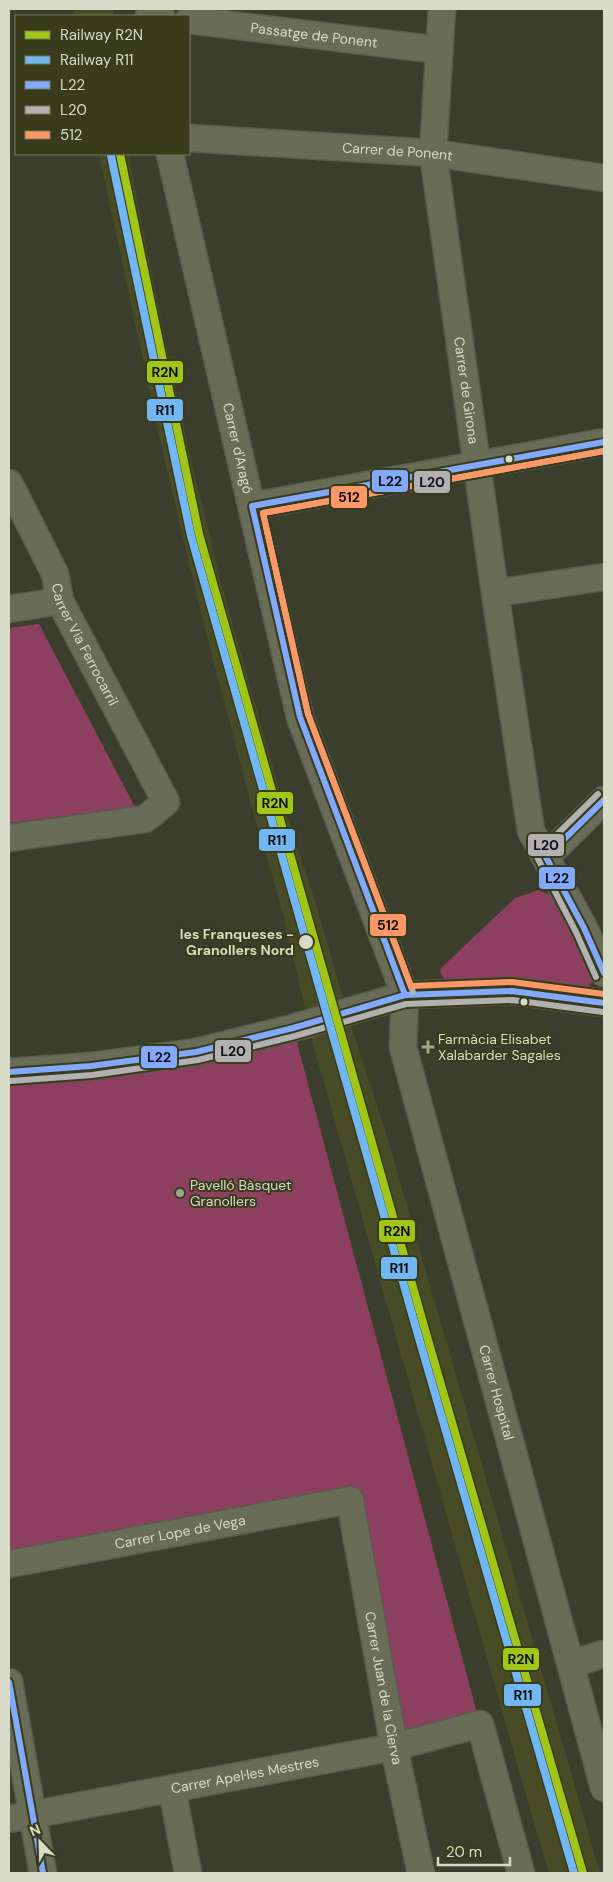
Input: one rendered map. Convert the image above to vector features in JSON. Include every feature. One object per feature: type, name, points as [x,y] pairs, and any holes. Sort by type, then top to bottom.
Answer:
[{"type":"street","name":"Carrer de Girona","points":[[442,9],[433,153],[495,593],[531,831],[546,857],[594,925],[604,973]]},
{"type":"street","name":"Passatge de Ponent","points":[[190,20],[439,50]]},
{"type":"street","name":"Carrer de Ponent","points":[[190,138],[433,153],[604,178]]},
{"type":"street","name":"Carrer d'Aragó","points":[[170,155],[300,717],[405,995]]},
{"type":"street","points":[[252,506],[604,442]]},
{"type":"street","name":"Carrer Via Ferrocarril","points":[[9,483],[55,574],[60,601],[166,802],[146,820],[9,838]]},
{"type":"street","points":[[495,593],[604,577]]},
{"type":"street","points":[[9,609],[60,601]]},
{"type":"street","points":[[546,857],[604,800]]},
{"type":"street","points":[[9,1072],[91,1066],[196,1052],[293,1028],[405,995],[512,991],[604,1003]]},
{"type":"street","name":"Carrer Hospital","points":[[405,995],[402,1047],[604,1788]]},
{"type":"street","name":"Carrer Lope de Vega","points":[[9,1564],[350,1500]]},
{"type":"street","name":"Carrer Juan de la Cierva","points":[[350,1500],[394,1747],[421,1873]]},
{"type":"street","points":[[570,1664],[604,1654]]},
{"type":"street","points":[[9,1682],[20,1817],[43,1873]]},
{"type":"street","name":"Carrer Apel·les Mestres","points":[[20,1817],[394,1747],[480,1724],[521,1873]]},
{"type":"street","points":[[172,1789],[188,1873]]},
{"type":"shaded area","points":[[73,9],[113,9],[114,15],[74,15]]},
{"type":"shaded area","points":[[99,155],[128,155],[166,345],[191,460],[221,583],[287,816],[386,1133],[600,1873],[549,1873],[313,1044],[283,913],[249,797],[166,467]]},
{"type":"shaded area","points":[[39,624],[135,807],[9,823],[9,628]]},
{"type":"shaded area","points":[[539,890],[554,897],[598,977],[579,995],[449,986],[440,969],[515,898]]},
{"type":"shaded area","points":[[293,1028],[480,1724],[394,1747],[350,1500],[9,1564],[9,1072]]},
{"type":"rail line","name":"R2N","points":[[120,155],[199,534],[426,1333],[583,1873]]},
{"type":"rail line","name":"R11","points":[[111,156],[191,536],[418,1335],[574,1873]]},
{"type":"transit line","name":"L22","points":[[405,995],[300,717],[252,506],[604,442]]},
{"type":"transit line","name":"L20","points":[[413,992],[308,714],[263,513],[604,451]]},
{"type":"transit line","name":"512","points":[[604,451],[263,513],[308,714],[411,986],[512,982],[604,994]]},
{"type":"transit line","name":"L20","points":[[596,977],[576,932],[537,857],[540,851],[598,794]]},
{"type":"transit line","name":"L22","points":[[604,800],[546,857],[584,928],[604,973]]},
{"type":"transit line","name":"L22","points":[[9,1072],[91,1066],[196,1052],[293,1028],[405,995],[512,991],[604,1003]]},
{"type":"transit line","name":"L20","points":[[10,1081],[92,1075],[198,1060],[295,1036],[406,1004],[512,1000],[603,1012]]},
{"type":"transit line","name":"L22","points":[[9,1682],[43,1873]]},
{"type":"place","name":"les Franqueses - Granollers Nord","points":[[306,942]]},
{"type":"place","name":"Farmàcia Elisabet Xalabarder Sagales","points":[[428,1047]]},
{"type":"place","name":"Pavelló Bàsquet Granollers","points":[[180,1193]]}]
